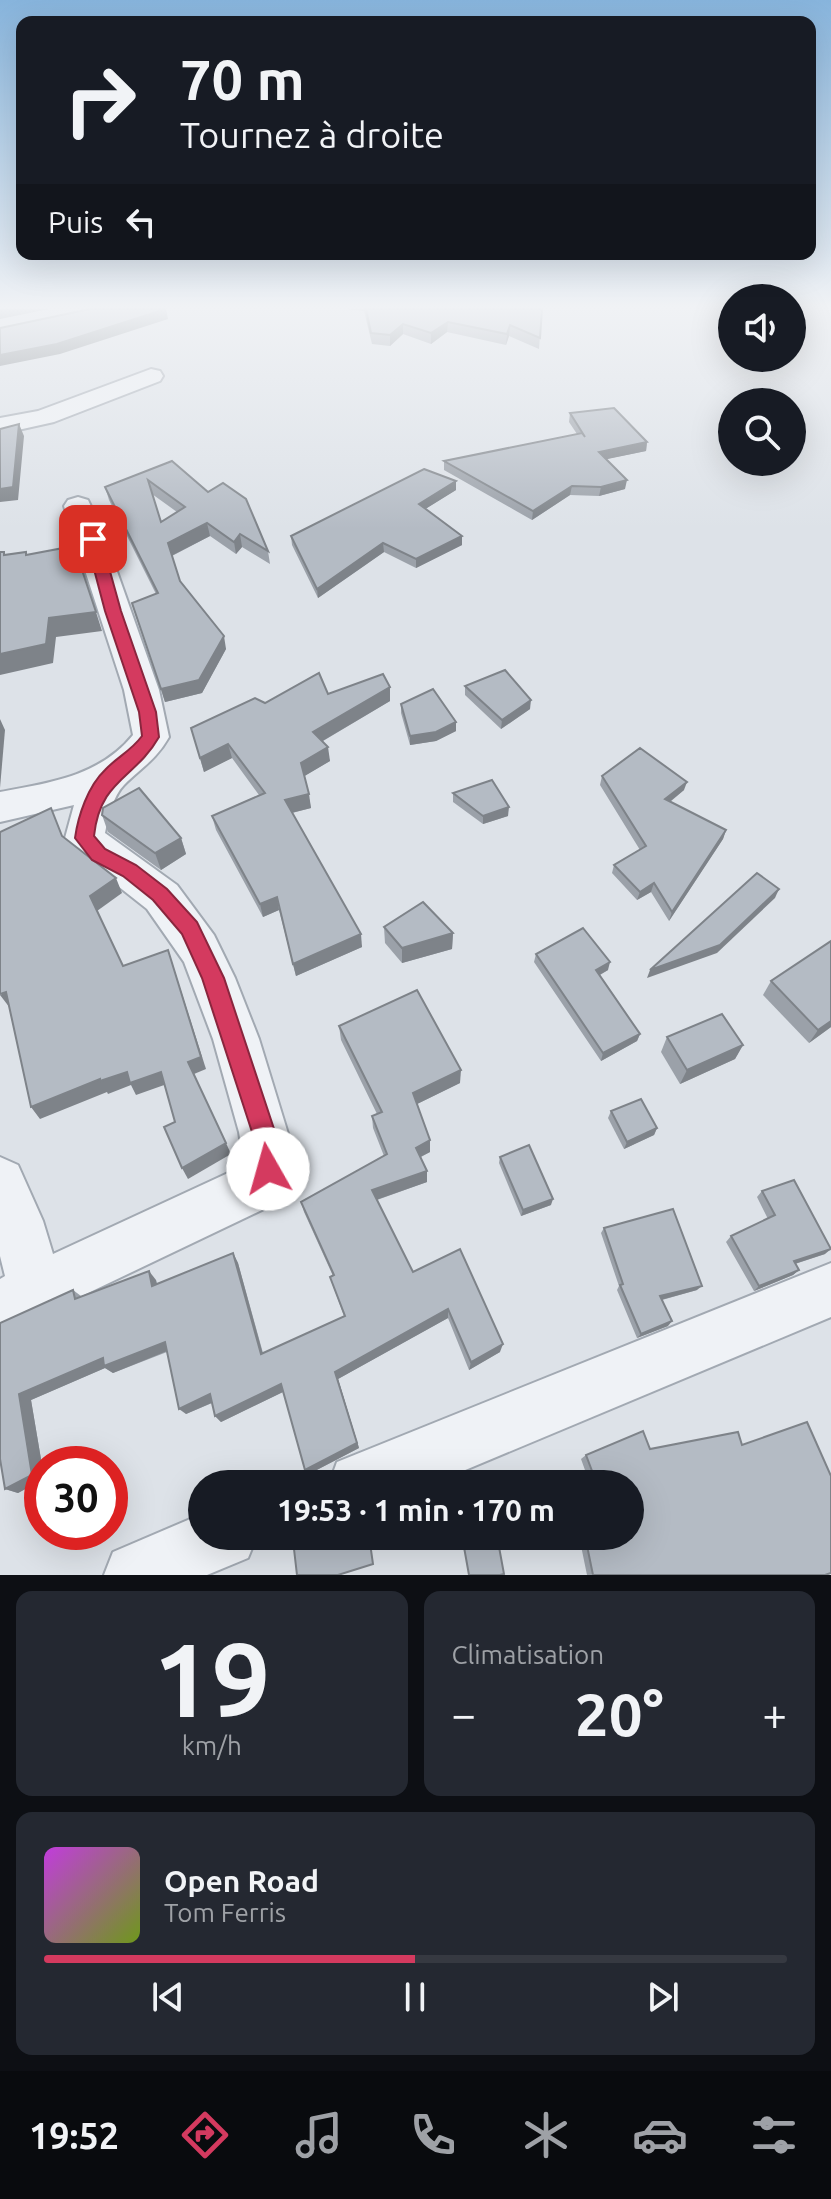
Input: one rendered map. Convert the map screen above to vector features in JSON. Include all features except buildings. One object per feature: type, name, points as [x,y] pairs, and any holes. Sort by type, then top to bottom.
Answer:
[{"type":"street","points":[[0,426],[56,413],[134,382]]},
{"type":"street","points":[[0,807],[63,794],[110,776],[138,755],[151,737],[93,539],[78,506]]},
{"type":"street","points":[[0,1183],[17,1221],[18,1299],[246,1191],[261,1182],[268,1169],[270,1153],[255,1104],[213,978],[189,928],[160,895],[129,870],[99,854],[85,838],[87,817],[110,776]]},
{"type":"street","points":[[393,1470],[831,1290]]},
{"type":"street","points":[[136,1575],[190,1550]]},
{"type":"route","points":[[93,539],[147,712],[151,737],[138,755],[110,776],[94,800],[87,817],[85,838],[99,854],[129,870],[160,895],[189,928],[213,978],[264,1132],[270,1153],[268,1169]]}]
